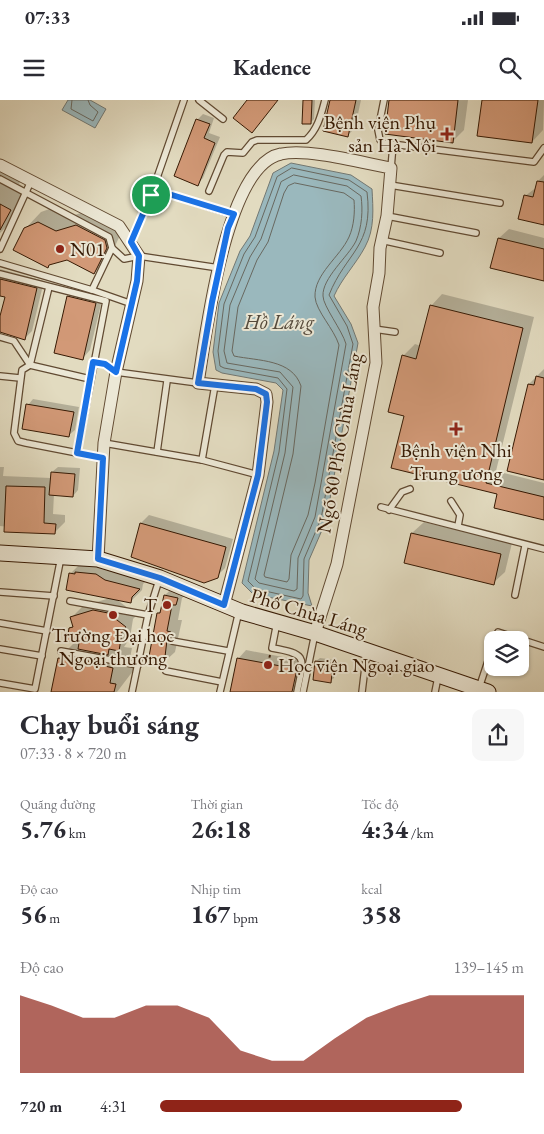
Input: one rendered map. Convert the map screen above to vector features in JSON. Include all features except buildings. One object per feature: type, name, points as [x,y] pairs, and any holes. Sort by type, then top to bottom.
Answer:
[{"type":"street","points":[[224,605],[258,475],[267,402],[266,394],[256,389],[198,383],[228,228],[246,188],[263,164],[280,154],[317,154],[391,168]]},
{"type":"street","points":[[0,165],[119,226],[139,256],[137,281],[116,372],[104,443],[98,559]]},
{"type":"street","name":"Ngõ 80 Phố Chùa Láng","points":[[315,633],[337,564],[376,364],[373,307],[387,216],[391,168]]},
{"type":"street","name":"Phố Chùa Láng","points":[[0,554],[62,555],[98,559],[160,578],[239,611],[315,633],[484,690]]},
{"type":"lane","points":[[131,242],[151,195],[184,100]]},
{"type":"lane","points":[[199,100],[223,119]]},
{"type":"lane","points":[[209,191],[227,152],[243,153],[252,142],[257,140],[306,140],[316,128],[325,100]]},
{"type":"lane","points":[[384,100],[378,135],[380,140],[394,145],[534,162],[544,148]]},
{"type":"lane","points":[[391,168],[394,145]]},
{"type":"lane","points":[[0,179],[109,237],[112,248],[124,259],[139,256],[219,268]]},
{"type":"lane","points":[[0,249],[31,181]]},
{"type":"lane","points":[[390,185],[500,204]]},
{"type":"lane","points":[[151,195],[172,195],[234,214]]},
{"type":"lane","points":[[387,216],[476,233]]},
{"type":"lane","points":[[382,240],[440,253]]},
{"type":"lane","points":[[92,290],[112,248]]},
{"type":"lane","points":[[0,263],[92,290],[132,304]]},
{"type":"lane","points":[[0,274],[106,301],[77,453]]},
{"type":"lane","points":[[30,366],[49,286]]},
{"type":"lane","points":[[374,329],[395,332]]},
{"type":"lane","points":[[0,337],[14,341],[30,366]]},
{"type":"lane","points":[[93,362],[105,364],[116,372],[167,381],[198,383]]},
{"type":"lane","points":[[90,379],[30,366],[22,370],[14,433],[18,441],[103,458]]},
{"type":"lane","points":[[0,376],[20,378]]},
{"type":"lane","points":[[157,452],[167,381]]},
{"type":"lane","points":[[202,460],[215,384]]},
{"type":"lane","points":[[104,443],[202,460],[258,475]]},
{"type":"lane","points":[[389,510],[402,492],[410,489]]},
{"type":"lane","points":[[451,501],[460,515],[458,526]]},
{"type":"lane","points":[[381,507],[458,526],[525,546],[544,549]]},
{"type":"lane","points":[[515,595],[525,546]]},
{"type":"lane","points":[[0,683],[35,689],[62,555]]},
{"type":"lane","points":[[132,692],[148,616],[160,578]]},
{"type":"lane","points":[[0,592],[54,596]]},
{"type":"lane","points":[[70,600],[148,616]]},
{"type":"lane","points":[[220,692],[239,611]]},
{"type":"lane","points":[[277,622],[272,648],[291,651],[301,658],[303,663],[297,692]]},
{"type":"lane","points":[[0,623],[47,630]]},
{"type":"lane","points":[[303,692],[315,633]]},
{"type":"lane","points":[[172,641],[228,652]]},
{"type":"lane","points":[[529,643],[544,648]]},
{"type":"lane","points":[[0,648],[42,656]]},
{"type":"lane","points":[[61,651],[138,665]]},
{"type":"lane","points":[[362,692],[367,651]]},
{"type":"lane","points":[[166,672],[222,682]]},
{"type":"lane","points":[[435,692],[438,675]]},
{"type":"lane","points":[[484,690],[487,676]]},
{"type":"path","points":[[268,664],[270,656]]},
{"type":"water","points":[[68,100],[90,100],[106,109],[95,128],[62,110]]},
{"type":"water","name":"Hồ Láng","points":[[291,163],[351,175],[372,189],[373,218],[368,240],[334,296],[351,324],[358,343],[326,521],[309,560],[308,593],[312,606],[253,594],[242,583],[274,451],[283,390],[276,383],[222,373],[216,370],[213,352],[219,303],[240,251],[250,236],[273,173]]},
{"type":"place","name":"Bệnh viện Phụ sản Hà Nội","points":[[447,134]]},
{"type":"place","name":"N01","points":[[60,249]]},
{"type":"place","name":"Bệnh viện Nhi Trung ương","points":[[456,429]]},
{"type":"place","name":"T","points":[[167,605]]},
{"type":"place","name":"Trường Đại học Ngoại thương","points":[[113,615]]},
{"type":"place","name":"Học viện Ngoại giao","points":[[268,665]]},
{"type":"route","points":[[151,195],[172,195],[234,214],[228,228],[212,302],[198,383],[256,389],[266,394],[267,402],[258,475],[224,605],[160,578],[98,559],[103,458],[77,453],[93,362],[105,364],[116,372],[137,281],[139,256],[131,242],[151,195]]}]
